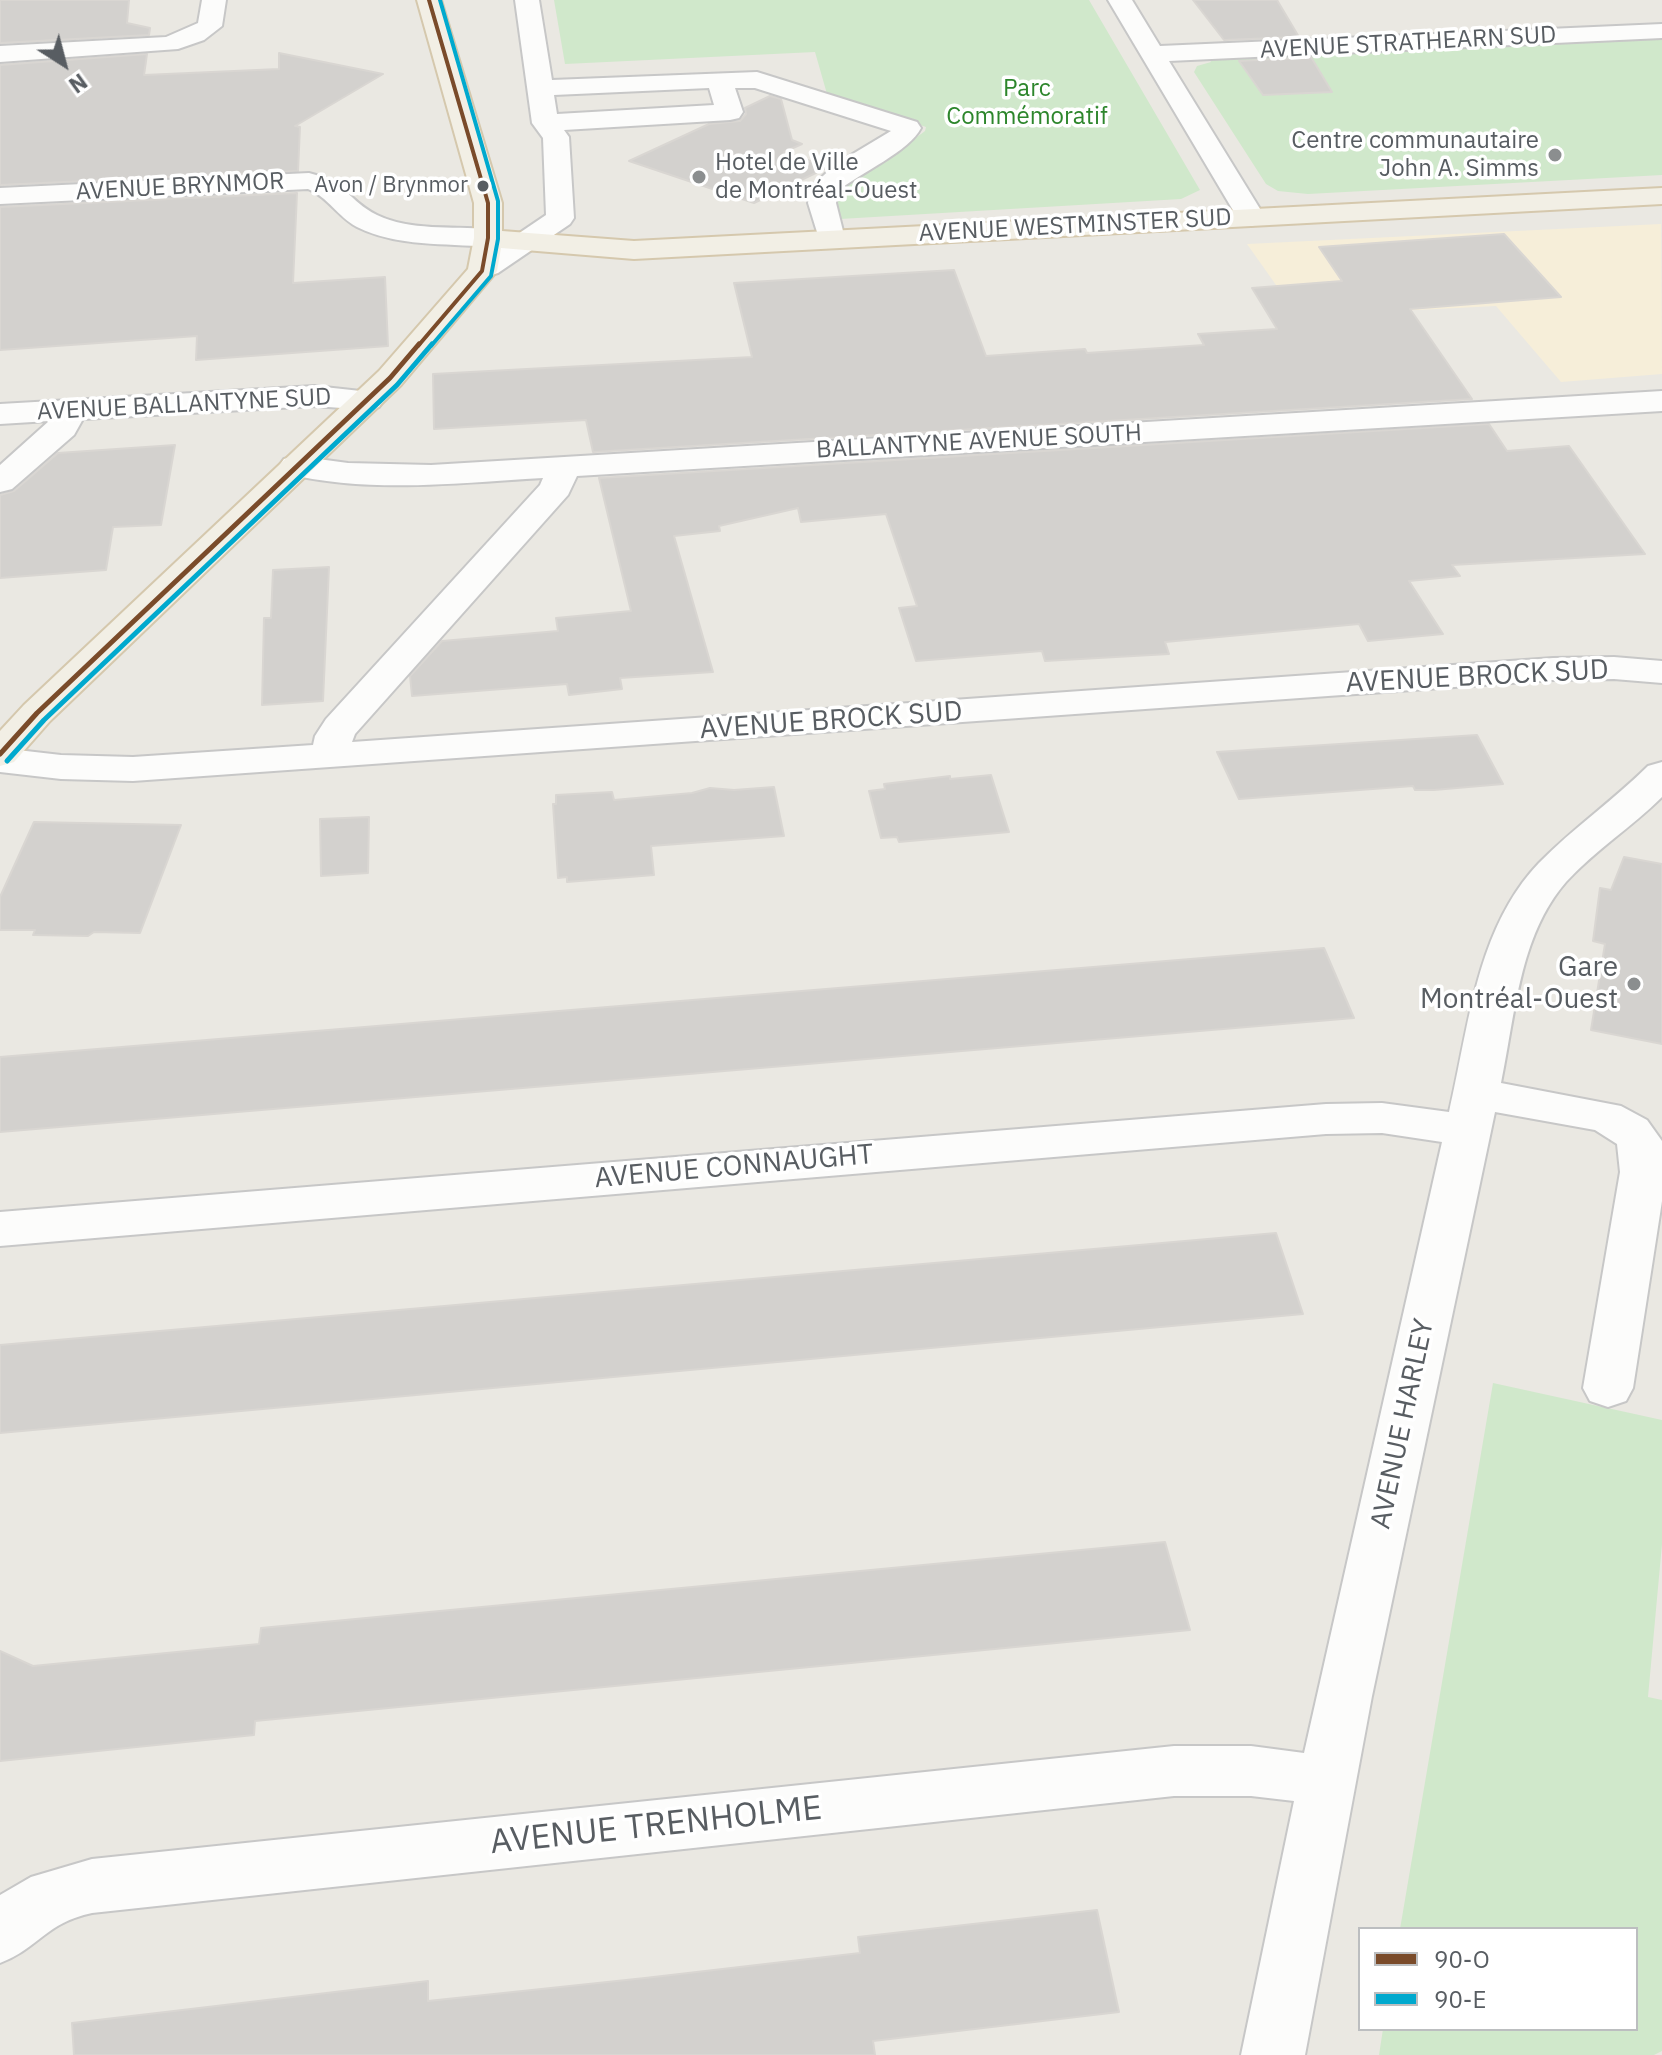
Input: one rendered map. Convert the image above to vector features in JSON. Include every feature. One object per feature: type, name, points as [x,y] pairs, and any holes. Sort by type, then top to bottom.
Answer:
[{"type":"main road","points":[[0,757],[37,713],[368,400],[418,349],[482,271],[488,238],[488,203],[429,0]]},
{"type":"main road","name":"AVENUE WESTMINSTER SUD","points":[[488,238],[634,250],[1662,196]]},
{"type":"street","points":[[0,54],[169,44],[210,26],[214,0]]},
{"type":"street","points":[[482,271],[560,218],[556,137],[545,123],[527,0]]},
{"type":"street","points":[[1120,0],[1251,217]]},
{"type":"street","name":"AVENUE STRATHEARN SUD","points":[[1153,54],[1662,31]]},
{"type":"street","points":[[545,123],[730,112],[719,80]]},
{"type":"street","points":[[539,88],[757,80],[908,128],[905,134],[846,170],[824,188],[822,203],[831,239]]},
{"type":"street","name":"AVENUE BRYNMOR","points":[[0,196],[309,181],[332,189],[354,214],[375,225],[488,238]]},
{"type":"street","name":"AVENUE BALLANTYNE SUD","points":[[0,414],[315,396],[368,400]]},
{"type":"street","name":"BALLANTYNE AVENUE SOUTH","points":[[296,466],[348,473],[406,475],[1662,401]]},
{"type":"street","points":[[0,482],[63,428],[70,409]]},
{"type":"street","points":[[331,756],[334,736],[340,727],[556,488],[564,467]]},
{"type":"street","name":"AVENUE BROCK SUD","points":[[0,757],[111,770],[1553,669],[1614,668],[1662,672]]},
{"type":"street","name":"AVENUE HARLEY","points":[[1273,2055],[1326,1784],[1502,973],[1518,919],[1537,887],[1662,774]]},
{"type":"street","name":"AVENUE CONNAUGHT","points":[[0,1229],[1326,1119],[1472,1112],[1605,1117],[1622,1124],[1636,1135],[1642,1145],[1643,1172],[1608,1388]]},
{"type":"street","name":"AVENUE TRENHOLME","points":[[0,1935],[24,1910],[43,1899],[92,1886],[1174,1771],[1263,1771],[1295,1775],[1326,1784]]},
{"type":"shaded area","points":[[1661,224],[1662,374],[1561,382],[1496,306],[1298,316],[1247,244]]},
{"type":"green space","name":"Parc Commémoratif","points":[[554,0],[1089,0],[1200,190],[1181,199],[840,219],[836,200],[842,188],[925,131],[926,127],[827,94],[815,52],[565,64]]},
{"type":"green space","points":[[1662,39],[1662,175],[1308,194],[1278,191],[1266,184],[1194,72],[1197,66],[1210,60]]},
{"type":"green space","points":[[1493,1383],[1662,1420],[1662,1544],[1648,1697],[1662,1700],[1662,2051],[1654,2055],[1379,2055],[1383,2031],[1638,2031],[1638,1927],[1400,1927]]},
{"type":"building","points":[[0,0],[129,0],[127,23],[150,28],[149,35],[0,43]]},
{"type":"building","points":[[1193,0],[1277,0],[1299,37],[1224,40]]},
{"type":"building","points":[[279,53],[383,74],[295,126],[300,127],[298,171],[0,185],[0,65],[147,54],[144,75],[279,69]]},
{"type":"building","points":[[1311,57],[1332,92],[1263,95],[1239,61]]},
{"type":"building","points":[[770,96],[781,99],[792,140],[802,144],[784,152],[828,167],[754,203],[629,161],[709,124],[740,121],[746,114],[745,108]]},
{"type":"building","points":[[297,193],[293,283],[385,277],[388,346],[196,360],[197,336],[0,350],[0,207]]},
{"type":"building","points":[[1504,234],[1561,297],[1410,309],[1472,399],[593,452],[586,420],[434,429],[433,374],[752,357],[734,283],[954,270],[986,356],[1085,349],[1087,353],[1204,345],[1198,334],[1277,329],[1252,288],[1342,281],[1319,247]]},
{"type":"building","points":[[1489,424],[1507,451],[1569,446],[1645,554],[1452,565],[1460,576],[1409,581],[1443,634],[1368,641],[1359,624],[1165,642],[1169,654],[1045,661],[1042,651],[916,661],[899,608],[917,606],[886,514],[801,522],[798,508],[719,526],[720,531],[674,536],[713,672],[620,678],[622,689],[569,695],[567,684],[412,696],[410,676],[442,641],[558,631],[556,618],[631,611],[599,478]]},
{"type":"building","points":[[175,445],[161,525],[113,527],[106,570],[0,578],[0,495],[14,491],[58,453]]},
{"type":"building","points":[[329,567],[323,701],[262,705],[264,618],[271,618],[273,570]]},
{"type":"building","points":[[1477,735],[1503,784],[1434,790],[1415,790],[1413,786],[1239,799],[1217,752]]},
{"type":"building","points":[[991,775],[1009,832],[899,842],[897,837],[881,838],[869,791],[885,789],[884,784],[950,776],[950,779]]},
{"type":"building","points":[[774,787],[784,836],[651,846],[654,875],[567,882],[567,877],[558,878],[553,804],[556,804],[556,795],[612,792],[614,800],[692,793],[710,788]]},
{"type":"building","points":[[369,817],[368,873],[321,876],[320,819]]},
{"type":"building","points":[[34,822],[181,825],[140,933],[33,935],[35,930],[0,930],[0,897]]},
{"type":"building","name":"Gare Montréal-Ouest","points":[[1624,857],[1662,864],[1662,1044],[1591,1030],[1605,944],[1593,941],[1600,888],[1611,890]]},
{"type":"building","points":[[1324,948],[1354,1018],[0,1132],[0,1057]]},
{"type":"building","points":[[1276,1233],[1303,1314],[0,1433],[0,1345]]},
{"type":"building","points":[[1165,1542],[1190,1630],[255,1721],[254,1735],[0,1761],[0,1651],[33,1666],[259,1644],[261,1628]]},
{"type":"building","points":[[1097,1910],[1119,2012],[873,2041],[875,2055],[74,2055],[72,2023],[428,1981],[428,2001],[645,1978],[860,1953],[858,1937]]},
{"type":"transit line","name":"90-O","points":[[0,754],[37,713],[390,378],[482,271],[488,238],[488,203],[429,0]]},
{"type":"transit line","name":"90-E","points":[[7,761],[44,720],[397,385],[491,276],[498,239],[498,201],[440,0]]},
{"type":"place","name":"Centre communautaire John A. Simms","points":[[1555,155]]},
{"type":"place","name":"Hotel de Ville de Montréal-Ouest","points":[[699,177]]},
{"type":"place","name":"Avon / Brynmor","points":[[483,186]]},
{"type":"place","name":"Gare Montréal-Ouest","points":[[1634,984]]}]
